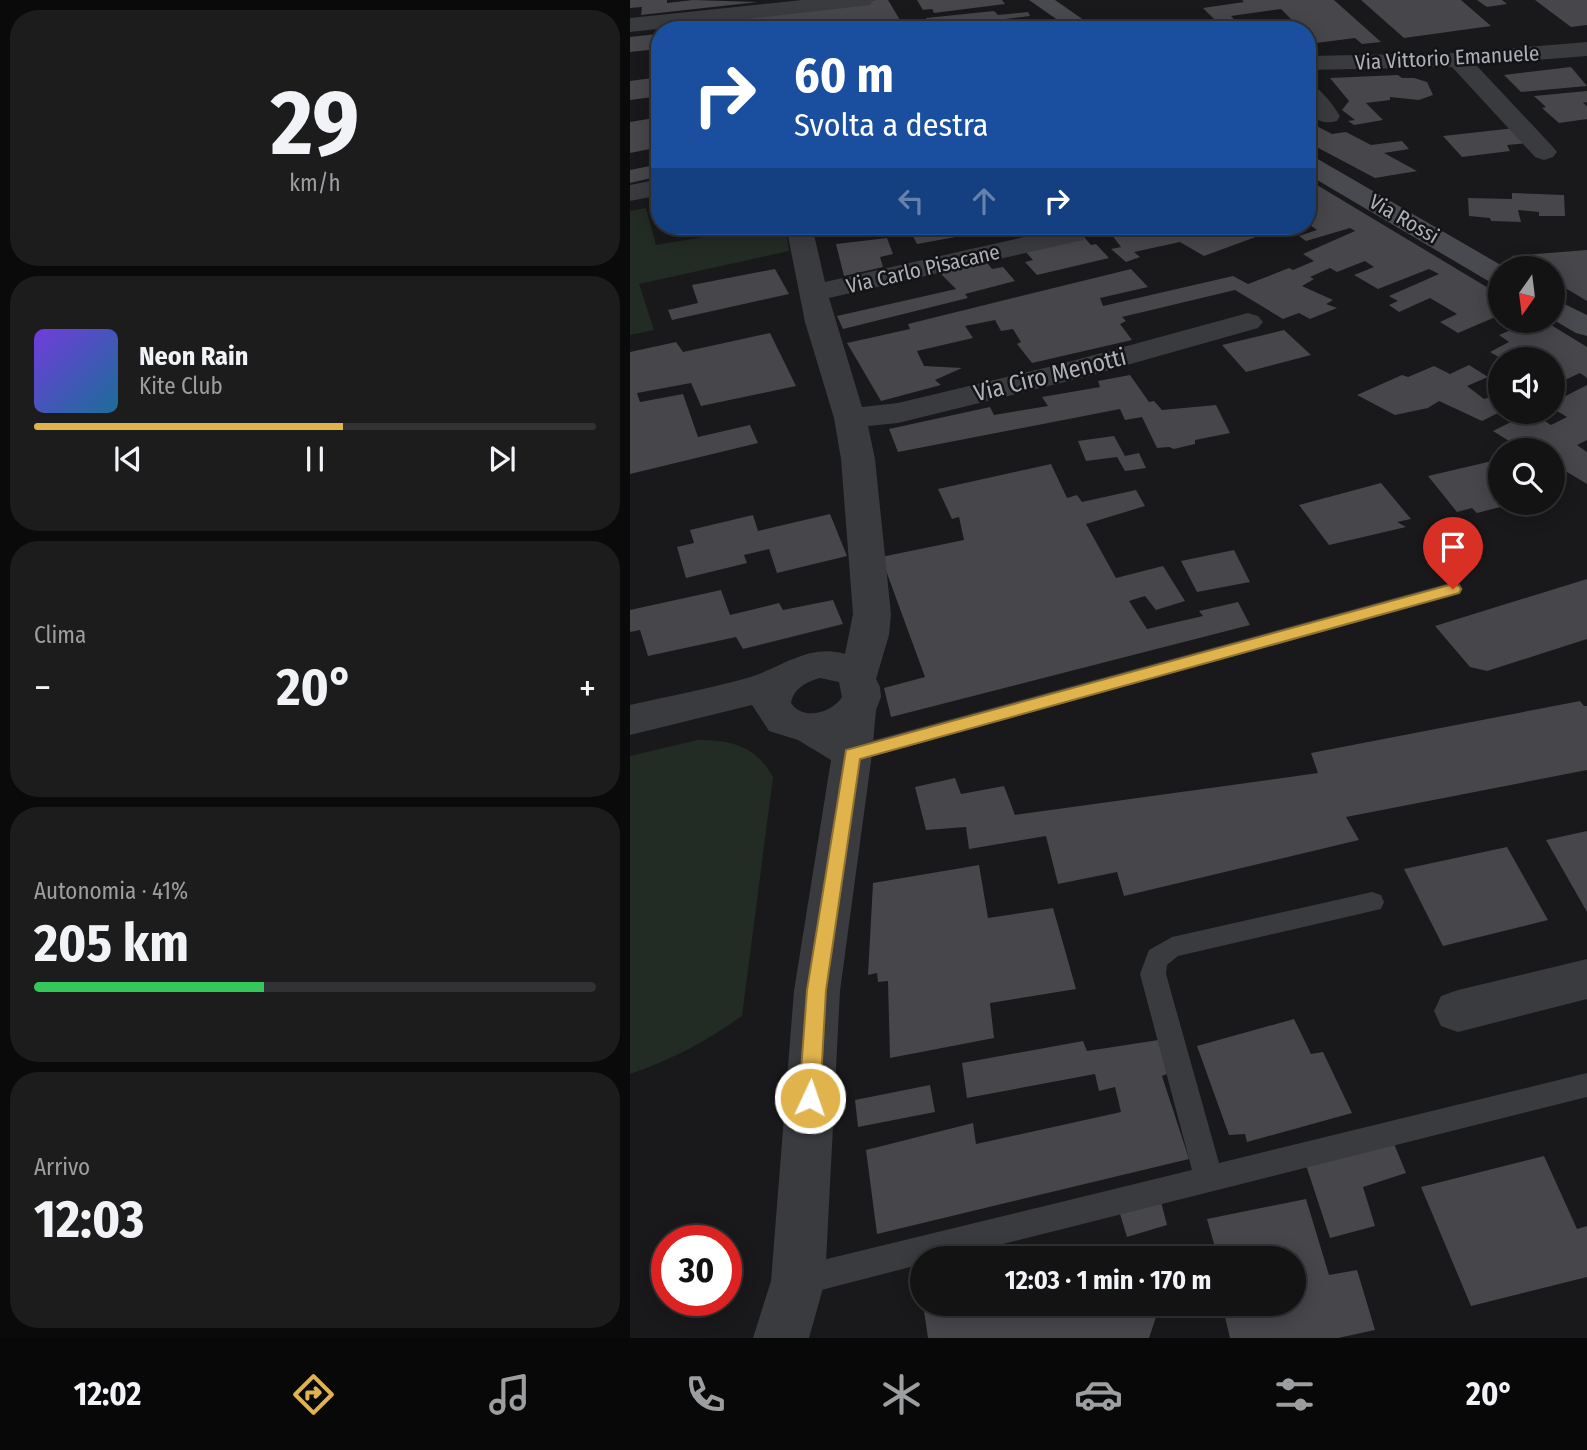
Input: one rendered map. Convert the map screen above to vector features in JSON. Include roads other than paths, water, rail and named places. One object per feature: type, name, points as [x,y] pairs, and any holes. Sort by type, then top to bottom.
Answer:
[{"type":"street","points":[[667,21],[862,0]]},
{"type":"street","points":[[1040,0],[1073,21]]},
{"type":"street","points":[[630,25],[651,23]]},
{"type":"street","name":"Via Vittorio Emanuele","points":[[1316,63],[1458,60],[1587,49]]},
{"type":"street","points":[[1458,60],[1545,152]]},
{"type":"street","points":[[1316,102],[1328,116]]},
{"type":"street","name":"Via Rossi","points":[[1316,168],[1488,269]]},
{"type":"street","points":[[630,193],[651,189]]},
{"type":"street","points":[[781,1338],[798,1281],[817,990],[852,754],[856,693],[870,635],[872,614],[858,459],[850,418],[814,293],[801,235]]},
{"type":"street","name":"Via Carlo Pisacane","points":[[814,293],[1069,235]]},
{"type":"street","points":[[1565,314],[1587,327]]},
{"type":"street","name":"Via Ciro Menotti","points":[[850,418],[925,407],[1248,322]]},
{"type":"street","points":[[630,720],[735,695],[779,694],[806,667],[821,664],[847,670],[856,693]]},
{"type":"street","points":[[808,728],[839,722],[856,693]]},
{"type":"street","points":[[779,694],[781,719],[808,728],[852,754]]},
{"type":"street","points":[[1458,1011],[1587,979]]},
{"type":"street","points":[[798,1281],[811,1338]]},
{"type":"lane","points":[[852,754],[1453,589]]},
{"type":"lane","points":[[1209,1179],[1153,974],[1154,963],[1159,954],[1172,947],[1372,902]]},
{"type":"lane","points":[[798,1281],[1587,1085]]}]
